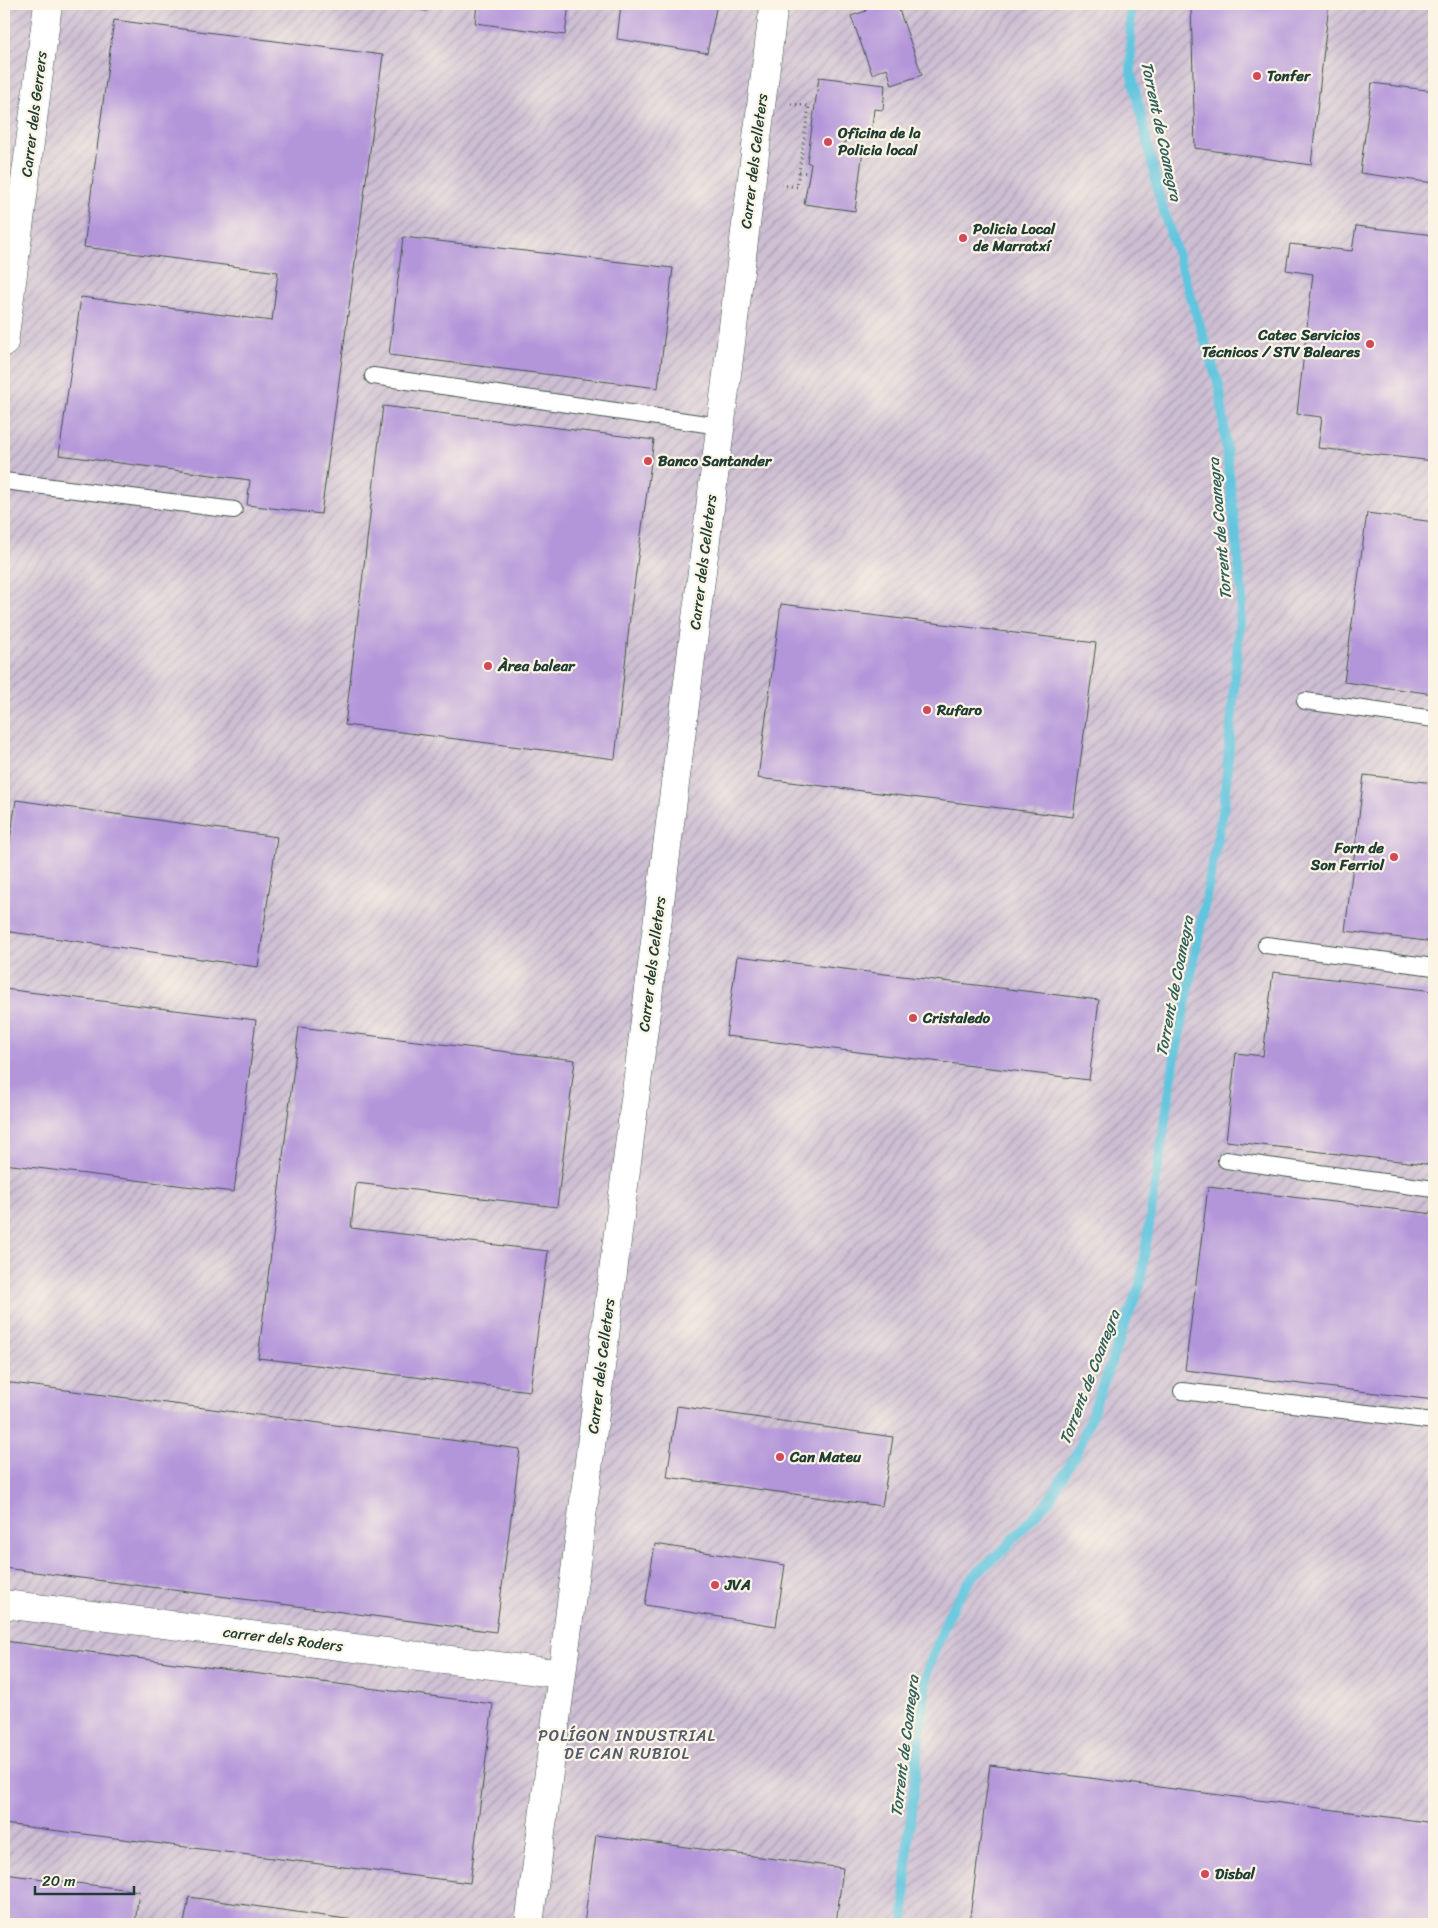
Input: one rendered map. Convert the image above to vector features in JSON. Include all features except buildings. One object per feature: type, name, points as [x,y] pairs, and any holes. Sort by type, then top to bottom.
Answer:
[{"type":"street","name":"Carrer dels Gerrers","points":[[4,343],[48,4]]},
{"type":"street","name":"Carrer dels Celleters","points":[[528,1924],[562,1674],[774,4]]},
{"type":"street","name":"carrer dels Roders","points":[[4,1604],[562,1674]]},
{"type":"lane","points":[[373,376],[720,426]]},
{"type":"lane","points":[[4,481],[234,510]]},
{"type":"lane","points":[[1305,701],[1434,719]]},
{"type":"lane","points":[[1266,945],[1434,967]]},
{"type":"lane","points":[[1226,1160],[1434,1189]]},
{"type":"lane","points":[[1182,1391],[1434,1421]]},
{"type":"path","points":[[761,101],[808,106],[800,172],[809,173]]},
{"type":"shaded area","points":[[4,4],[1434,4],[1434,1924],[4,1924]]},
{"type":"waterway","name":"Torrent de Coanegra","points":[[904,1924],[908,1841],[927,1671],[950,1611],[973,1576],[1003,1550],[1050,1499],[1080,1446],[1140,1284],[1175,1056],[1224,805],[1242,596],[1220,389],[1160,199],[1131,72],[1130,4]]},
{"type":"place","name":"Tonfer","points":[[1257,76]]},
{"type":"place","name":"Oficina de la Policia local","points":[[828,142]]},
{"type":"place","name":"Policia Local de Marratxí","points":[[963,238]]},
{"type":"place","name":"Catec Servicios Técnicos / STV Baleares","points":[[1370,344]]},
{"type":"place","name":"Banco Santander","points":[[648,461]]},
{"type":"place","name":"Àrea balear","points":[[488,666]]},
{"type":"place","name":"Rufaro","points":[[927,710]]},
{"type":"place","name":"Forn de Son Ferriol","points":[[1394,857]]},
{"type":"place","name":"Cristaledo","points":[[913,1018]]},
{"type":"place","name":"Can Mateu","points":[[780,1457]]},
{"type":"place","name":"JVA","points":[[715,1585]]},
{"type":"place","name":"Disbal","points":[[1205,1874]]},
{"type":"district","name":"POLÍGON INDUSTRIAL DE CAN RUBIOL","points":[[627,1744]]}]
